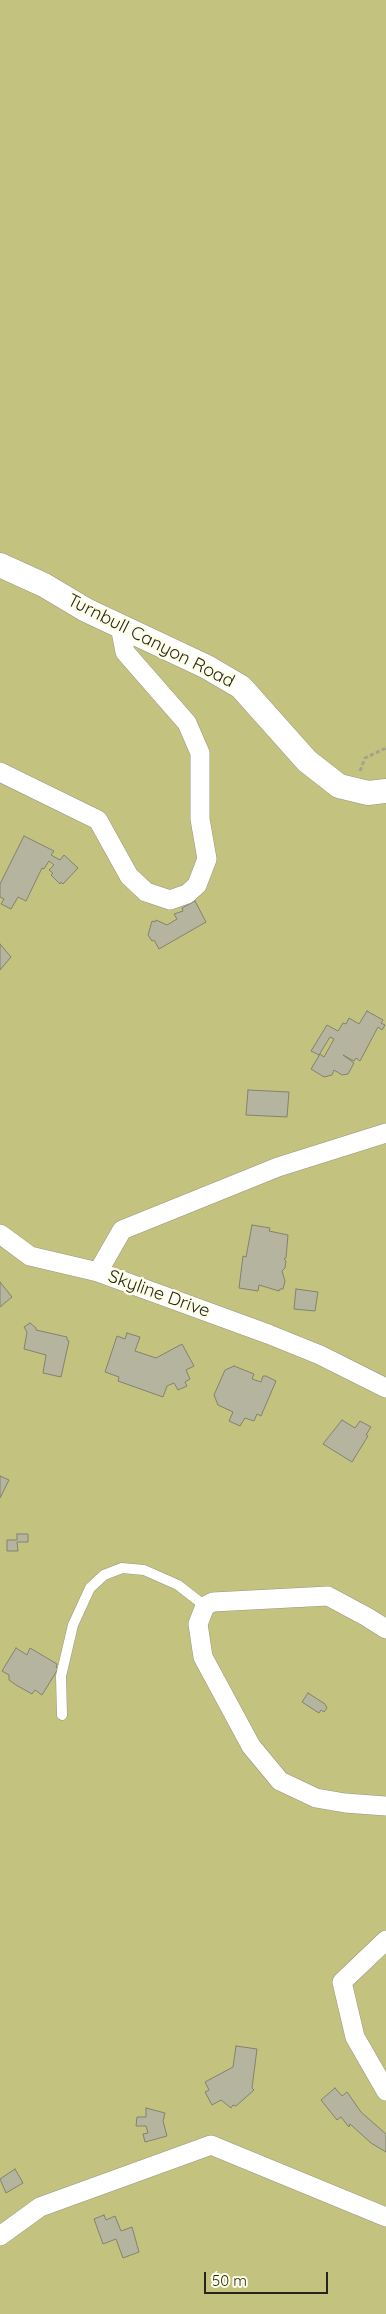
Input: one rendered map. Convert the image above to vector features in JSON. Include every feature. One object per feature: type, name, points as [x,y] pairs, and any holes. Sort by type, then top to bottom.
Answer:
[{"type":"street","name":"Turnbull Canyon Road","points":[[0,565],[44,585],[86,610],[207,667],[241,687],[307,760],[324,776],[339,786],[368,793],[386,791]]},
{"type":"street","points":[[0,772],[98,820],[129,876],[146,892],[170,900],[187,894],[197,885],[207,859],[200,818],[200,753],[187,722],[125,652],[120,626]]},
{"type":"street","name":"Skyline Drive","points":[[386,1133],[278,1167],[122,1230],[98,1272],[268,1334],[320,1356],[386,1388]]},
{"type":"street","points":[[0,1234],[30,1256],[98,1272]]},
{"type":"street","points":[[386,1630],[367,1617],[328,1596],[213,1602],[205,1606],[198,1624],[203,1657],[251,1746],[280,1781],[316,1798],[345,1803],[386,1806]]},
{"type":"street","points":[[386,1940],[342,1982],[354,2037],[386,2091]]},
{"type":"street","points":[[0,2236],[40,2207],[211,2145],[386,2217]]},
{"type":"lane","points":[[62,1715],[61,1676],[73,1625],[90,1588],[104,1575],[122,1568],[144,1570],[178,1585],[205,1606]]},
{"type":"path","points":[[352,790],[365,758],[386,748]]},
{"type":"shaded area","points":[[0,0],[386,0],[386,2314],[0,2314]]},
{"type":"building","points":[[24,836],[54,851],[51,855],[60,860],[64,855],[78,868],[63,884],[61,882],[60,884],[51,875],[53,873],[49,870],[54,865],[49,861],[44,869],[42,868],[26,901],[18,897],[11,909],[1,904],[4,899],[0,897],[0,884]]},
{"type":"building","points":[[195,901],[206,922],[159,949],[154,940],[152,941],[148,935],[152,921],[155,922],[156,920],[167,925],[177,919],[174,914],[183,911],[182,908]]},
{"type":"building","points":[[0,944],[11,957],[0,970]]},
{"type":"building","points":[[367,1011],[383,1020],[381,1023],[385,1025],[382,1030],[378,1027],[360,1061],[356,1058],[354,1061],[343,1055],[354,1063],[348,1074],[342,1075],[334,1070],[332,1075],[324,1077],[311,1069],[320,1054],[324,1057],[334,1039],[330,1037],[319,1055],[311,1051],[327,1025],[338,1031],[343,1023],[346,1024],[349,1018],[359,1024]]},
{"type":"building","points":[[248,1090],[289,1092],[287,1117],[246,1115]]},
{"type":"building","points":[[252,1225],[270,1228],[269,1231],[288,1235],[286,1258],[284,1259],[286,1261],[285,1268],[282,1271],[285,1281],[283,1289],[279,1291],[259,1285],[258,1291],[239,1288],[243,1256],[246,1257]]},
{"type":"building","points":[[0,1282],[12,1297],[0,1307]]},
{"type":"building","points":[[296,1289],[318,1292],[315,1311],[294,1309]]},
{"type":"building","points":[[30,1323],[36,1330],[67,1337],[69,1341],[61,1377],[43,1373],[46,1355],[24,1349],[27,1332],[24,1327]]},
{"type":"building","points":[[127,1333],[140,1337],[135,1351],[156,1358],[182,1344],[194,1366],[186,1370],[190,1379],[185,1382],[187,1386],[178,1390],[174,1383],[167,1386],[163,1397],[118,1381],[119,1377],[105,1372],[117,1336],[125,1339]]},
{"type":"building","points":[[234,1366],[254,1374],[252,1379],[261,1382],[263,1376],[266,1376],[276,1381],[261,1416],[257,1414],[254,1421],[245,1418],[240,1426],[229,1421],[233,1412],[218,1405],[214,1395],[225,1370]]},
{"type":"building","points":[[342,1420],[355,1428],[360,1421],[371,1427],[366,1435],[368,1436],[352,1462],[323,1444]]},
{"type":"building","points":[[0,1476],[9,1480],[0,1498]]},
{"type":"building","points":[[17,1534],[28,1534],[28,1542],[17,1542],[18,1551],[7,1551],[7,1540],[17,1540]]},
{"type":"building","points":[[16,1648],[27,1655],[30,1648],[57,1664],[56,1667],[58,1669],[42,1695],[35,1690],[32,1694],[16,1685],[9,1680],[9,1675],[2,1671]]},
{"type":"building","points":[[308,1693],[325,1704],[327,1708],[324,1712],[321,1710],[319,1713],[302,1702]]},
{"type":"building","points":[[236,2046],[257,2049],[252,2088],[254,2090],[236,2106],[233,2105],[231,2108],[221,2100],[212,2105],[205,2092],[209,2090],[205,2082],[233,2067]]},
{"type":"building","points":[[335,2088],[342,2096],[347,2092],[361,2112],[386,2134],[386,2152],[371,2143],[350,2124],[349,2127],[341,2117],[337,2120],[321,2100]]},
{"type":"building","points":[[146,2108],[165,2113],[163,2121],[167,2136],[145,2142],[143,2134],[148,2133],[146,2126],[136,2126],[137,2117],[146,2117]]},
{"type":"building","points":[[15,2169],[23,2183],[6,2193],[0,2179]]},
{"type":"building","points":[[104,2215],[106,2220],[115,2216],[121,2231],[132,2227],[139,2252],[123,2258],[116,2239],[103,2244],[94,2219]]}]
